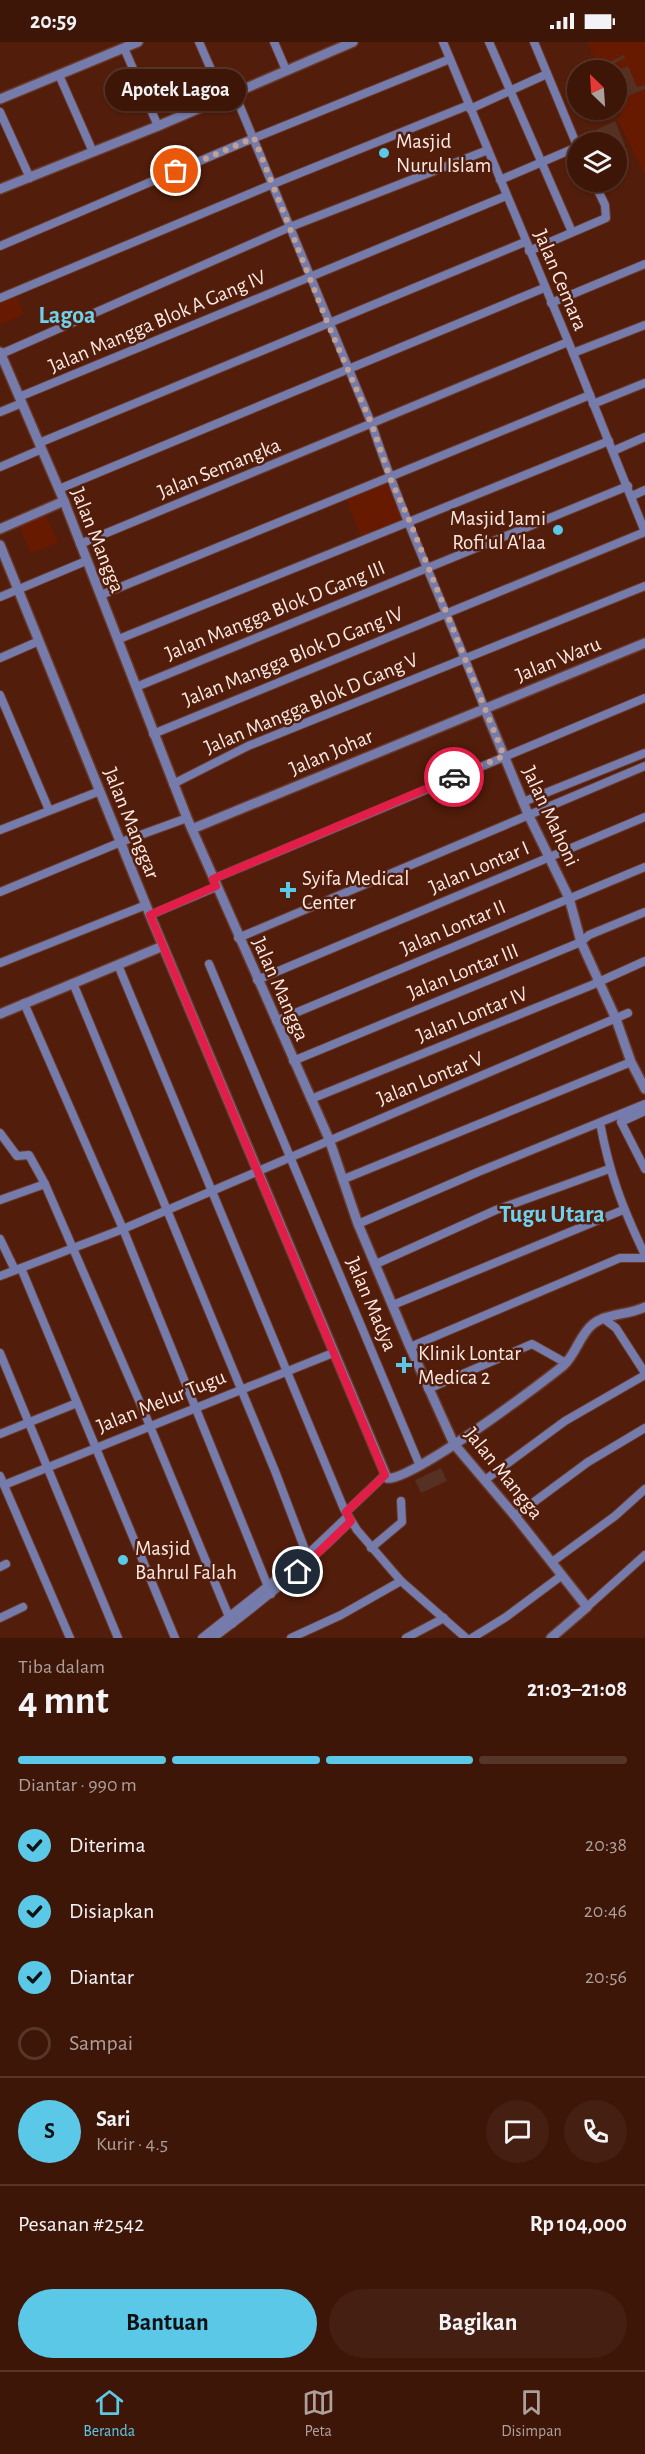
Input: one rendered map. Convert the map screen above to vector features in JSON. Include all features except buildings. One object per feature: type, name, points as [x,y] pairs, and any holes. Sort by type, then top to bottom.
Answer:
[{"type":"street","points":[[0,99],[138,42]]},
{"type":"street","points":[[199,42],[223,97]]},
{"type":"street","points":[[274,42],[286,70]]},
{"type":"street","points":[[0,189],[158,126],[351,42]]},
{"type":"street","name":"Jalan Cemara","points":[[442,42],[609,441],[617,449],[628,486],[638,493],[645,532]]},
{"type":"street","points":[[489,42],[572,232]]},
{"type":"street","points":[[534,42],[571,132]]},
{"type":"street","points":[[124,48],[158,126]]},
{"type":"street","points":[[0,246],[254,138],[450,59]]},
{"type":"street","points":[[0,298],[273,184],[547,74]]},
{"type":"street","points":[[59,75],[93,152]]},
{"type":"street","name":"Jalan Mahoni","points":[[234,92],[328,324],[372,425],[390,478],[410,522],[504,756],[528,814],[569,898],[581,942],[616,1019],[631,1062],[645,1089]]},
{"type":"street","points":[[0,112],[30,178]]},
{"type":"street","points":[[0,353],[290,227],[488,150]]},
{"type":"street","points":[[500,180],[567,152]]},
{"type":"street","points":[[529,251],[606,218],[605,206],[599,192]]},
{"type":"street","name":"Jalan Mangga Blok A Gang IV","points":[[0,412],[21,400],[506,196]]},
{"type":"street","points":[[0,467],[40,446],[525,242]]},
{"type":"street","points":[[550,303],[645,264]]},
{"type":"street","points":[[59,489],[544,288]]},
{"type":"street","points":[[573,353],[645,325]]},
{"type":"street","name":"Jalan Semangka","points":[[80,544],[568,342]]},
{"type":"street","name":"Jalan Mangga","points":[[0,353],[64,501],[186,818],[329,1139],[358,1224],[428,1389],[454,1444],[553,1561],[561,1576],[587,1607]]},
{"type":"street","points":[[595,403],[645,383]]},
{"type":"street","points":[[101,595],[590,395]]},
{"type":"street","points":[[617,449],[645,437]]},
{"type":"street","points":[[119,639],[609,441]]},
{"type":"street","name":"Jalan Mangga Blok D Gang III","points":[[136,687],[628,486]]},
{"type":"street","points":[[0,529],[64,501]]},
{"type":"street","name":"Jalan Mangga Blok D Gang IV","points":[[153,734],[645,532]]},
{"type":"street","name":"Jalan Manggar","points":[[0,545],[150,915],[386,1476]]},
{"type":"street","points":[[0,597],[86,561]]},
{"type":"street","name":"Jalan Mangga Blok D Gang V","points":[[173,784],[248,746],[645,586]]},
{"type":"street","points":[[0,658],[39,641]]},
{"type":"street","name":"Jalan Waru","points":[[484,707],[645,643]]},
{"type":"street","points":[[0,695],[49,810]]},
{"type":"street","points":[[150,915],[214,883],[504,756],[645,698]]},
{"type":"street","name":"Jalan Johar","points":[[192,829],[484,707]]},
{"type":"street","points":[[523,802],[645,753]]},
{"type":"street","points":[[238,938],[645,766]]},
{"type":"street","points":[[0,829],[100,791]]},
{"type":"street","name":"Jalan Lontar I","points":[[257,980],[645,817]]},
{"type":"street","points":[[0,892],[186,818]]},
{"type":"street","name":"Jalan Lontar II","points":[[276,1021],[645,867]]},
{"type":"street","points":[[0,963],[146,905]]},
{"type":"street","name":"Jalan Lontar III","points":[[293,1061],[581,942],[589,935],[645,912]]},
{"type":"street","points":[[0,1014],[163,946]]},
{"type":"street","name":"Jalan Lontar IV","points":[[311,1099],[645,961]]},
{"type":"street","name":"Jalan Madya","points":[[209,964],[420,1466]]},
{"type":"street","points":[[118,965],[348,1516],[371,1548],[401,1581],[466,1638]]},
{"type":"street","points":[[73,983],[309,1557]]},
{"type":"street","points":[[24,1003],[123,1229],[270,1590]]},
{"type":"street","name":"Jalan Lontar V","points":[[0,1276],[123,1229],[628,1013]]},
{"type":"street","points":[[344,1179],[631,1062]]},
{"type":"street","points":[[358,1224],[645,1104]]},
{"type":"street","points":[[645,1111],[621,1122],[645,1169]]},
{"type":"street","points":[[410,1347],[620,1258],[645,1256],[623,1210],[609,1169],[600,1123]]},
{"type":"street","points":[[0,1133],[17,1156],[29,1155],[45,1184],[231,1620]]},
{"type":"street","points":[[376,1264],[496,1210],[609,1169]]},
{"type":"street","points":[[1,1197],[45,1184]]},
{"type":"street","points":[[393,1305],[623,1210]]},
{"type":"street","points":[[0,1239],[18,1269],[77,1402],[175,1638]]},
{"type":"street","points":[[202,1638],[231,1620],[309,1557],[386,1476],[391,1479],[420,1466],[566,1363],[588,1329],[603,1318],[630,1313],[645,1307]]},
{"type":"street","points":[[484,1480],[566,1421],[645,1374],[616,1328],[603,1318]]},
{"type":"street","points":[[428,1389],[532,1344],[566,1363]]},
{"type":"street","points":[[0,1353],[49,1466],[118,1638]]},
{"type":"street","name":"Jalan Melur Tugu","points":[[4,1485],[333,1353]]},
{"type":"street","points":[[0,1434],[77,1402]]},
{"type":"street","points":[[515,1516],[588,1462],[645,1428]]},
{"type":"street","points":[[0,1476],[70,1638]]},
{"type":"street","points":[[553,1561],[615,1516],[645,1490]]},
{"type":"street","points":[[371,1548],[402,1522],[400,1501]]},
{"type":"street","points":[[551,1638],[645,1555]]},
{"type":"street","points":[[472,1638],[506,1617],[561,1576]]},
{"type":"street","points":[[291,1638],[341,1615],[401,1581]]},
{"type":"street","points":[[0,1618],[23,1607]]},
{"type":"street","points":[[406,1638],[444,1618]]},
{"type":"street","points":[[213,1638],[231,1620]]},
{"type":"shaded area","points":[[587,42],[645,42],[645,175],[627,138],[627,132],[624,132],[618,120],[627,120],[627,60],[595,60]]},
{"type":"shaded area","points":[[624,55],[625,58],[621,60],[613,60]]},
{"type":"shaded area","points":[[627,66],[637,87],[645,85],[645,89],[627,96]]},
{"type":"shaded area","points":[[615,121],[620,132],[591,132]]},
{"type":"shaded area","points":[[15,294],[24,314],[0,325],[0,301]]},
{"type":"shaded area","points":[[390,482],[405,521],[362,539],[346,499]]},
{"type":"shaded area","points":[[45,514],[58,543],[31,553],[19,526]]},
{"type":"shaded area","points":[[441,1468],[447,1481],[421,1493],[415,1480]]},
{"type":"way so far","points":[[176,171],[254,138],[504,756],[454,777]]},
{"type":"place","name":"Masjid Nurul Islam","points":[[384,153]]},
{"type":"place","name":"Apotek Lagoa","points":[[176,171]]},
{"type":"place","name":"Masjid Jami Rofi'ul A'laa","points":[[558,530]]},
{"type":"place","name":"Syifa Medical Center","points":[[288,890]]},
{"type":"place","name":"Klinik Lontar Medica 2","points":[[404,1365]]},
{"type":"place","name":"Masjid Bahrul Falah","points":[[123,1560]]},
{"type":"district","name":"Lagoa","points":[[67,315]]},
{"type":"district","name":"Tugu Utara","points":[[552,1214]]},
{"type":"route","points":[[298,1572],[351,1521],[346,1512],[385,1475],[150,915],[216,886],[213,879],[454,777]]}]
